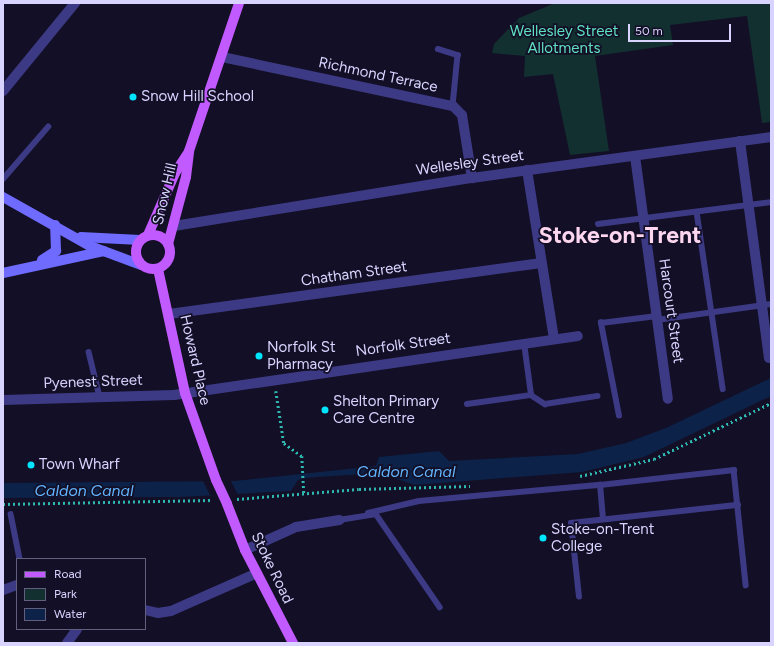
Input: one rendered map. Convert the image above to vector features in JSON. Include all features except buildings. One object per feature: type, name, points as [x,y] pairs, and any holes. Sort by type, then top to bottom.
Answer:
[{"type":"main road","name":"Snow Hill","points":[[168,244],[174,226],[189,151],[239,3]]},
{"type":"main road","name":"Snow Hill","points":[[144,238],[175,173],[189,151]]},
{"type":"main road","points":[[4,199],[81,237],[105,251],[141,265],[158,269],[168,260],[168,244],[161,237],[81,237]]},
{"type":"main road","points":[[33,265],[56,251],[55,225]]},
{"type":"main road","points":[[141,265],[135,252],[144,238]]},
{"type":"main road","points":[[3,273],[33,265],[105,251]]},
{"type":"main road","name":"Howard Place","points":[[158,269],[169,314],[184,393],[225,501]]},
{"type":"main road","name":"Stoke Road","points":[[225,501],[245,550],[293,643]]},
{"type":"street","points":[[5,85],[72,6],[61,3]]},
{"type":"street","name":"Richmond Terrace","points":[[222,57],[453,106],[462,115],[472,178]]},
{"type":"street","name":"Wellesley Street","points":[[174,226],[472,178],[771,137]]},
{"type":"street","points":[[740,141],[748,205],[767,305],[769,358]]},
{"type":"street","name":"Harcourt Street","points":[[635,156],[668,399]]},
{"type":"street","points":[[527,170],[554,339]]},
{"type":"street","name":"Chatham Street","points":[[169,314],[542,263]]},
{"type":"street","name":"Norfolk Street","points":[[184,393],[274,378],[578,336]]},
{"type":"street","name":"Pyenest Street","points":[[3,400],[184,393]]},
{"type":"street","points":[[245,550],[296,527],[339,520]]},
{"type":"street","points":[[146,610],[158,613],[171,611],[257,573]]},
{"type":"street","points":[[3,590],[16,585]]},
{"type":"street","points":[[67,643],[76,630]]},
{"type":"lane","points":[[438,49],[458,55],[453,106]]},
{"type":"lane","points":[[3,179],[48,127]]},
{"type":"lane","points":[[598,224],[771,202]]},
{"type":"lane","points":[[697,212],[723,389]]},
{"type":"lane","points":[[619,416],[601,323],[767,305]]},
{"type":"lane","points":[[524,343],[531,395]]},
{"type":"lane","points":[[89,352],[100,397]]},
{"type":"lane","points":[[467,404],[531,395],[545,404],[597,396]]},
{"type":"lane","points":[[339,520],[419,501],[600,485],[734,470],[746,585]]},
{"type":"lane","points":[[600,485],[604,519]]},
{"type":"lane","points":[[579,597],[571,523],[738,505]]},
{"type":"lane","points":[[368,513],[381,520],[440,608]]},
{"type":"lane","points":[[11,514],[20,558]]},
{"type":"path","points":[[274,378],[284,443],[302,456],[304,495]]},
{"type":"path","points":[[572,477],[613,471],[654,459],[771,402]]},
{"type":"path","points":[[3,504],[225,501],[359,489],[474,485]]},
{"type":"green space","name":"Wellesley Street Allotments","points":[[555,3],[771,3],[771,122],[762,123],[747,16],[670,25],[673,45],[595,56],[609,151],[570,155],[553,74],[524,77],[525,56],[492,53],[494,44],[519,18]]},
{"type":"water","name":"Caldon Canal","points":[[771,378],[771,396],[644,457],[582,472],[415,485],[379,473],[304,478],[298,480],[291,491],[180,497],[3,498],[3,483],[234,481],[376,466],[379,457],[439,451],[449,461],[578,454],[626,443],[666,428]]},
{"type":"pier","points":[[230,479],[238,495],[210,495],[203,481]]},
{"type":"place","name":"Snow Hill School","points":[[133,97]]},
{"type":"place","name":"Norfolk St Pharmacy","points":[[259,356]]},
{"type":"place","name":"Shelton Primary Care Centre","points":[[325,410]]},
{"type":"place","name":"Town Wharf","points":[[31,465]]},
{"type":"place","name":"Stoke-on-Trent College","points":[[543,538]]},
{"type":"district","name":"Stoke-on-Trent","points":[[620,235]]}]
